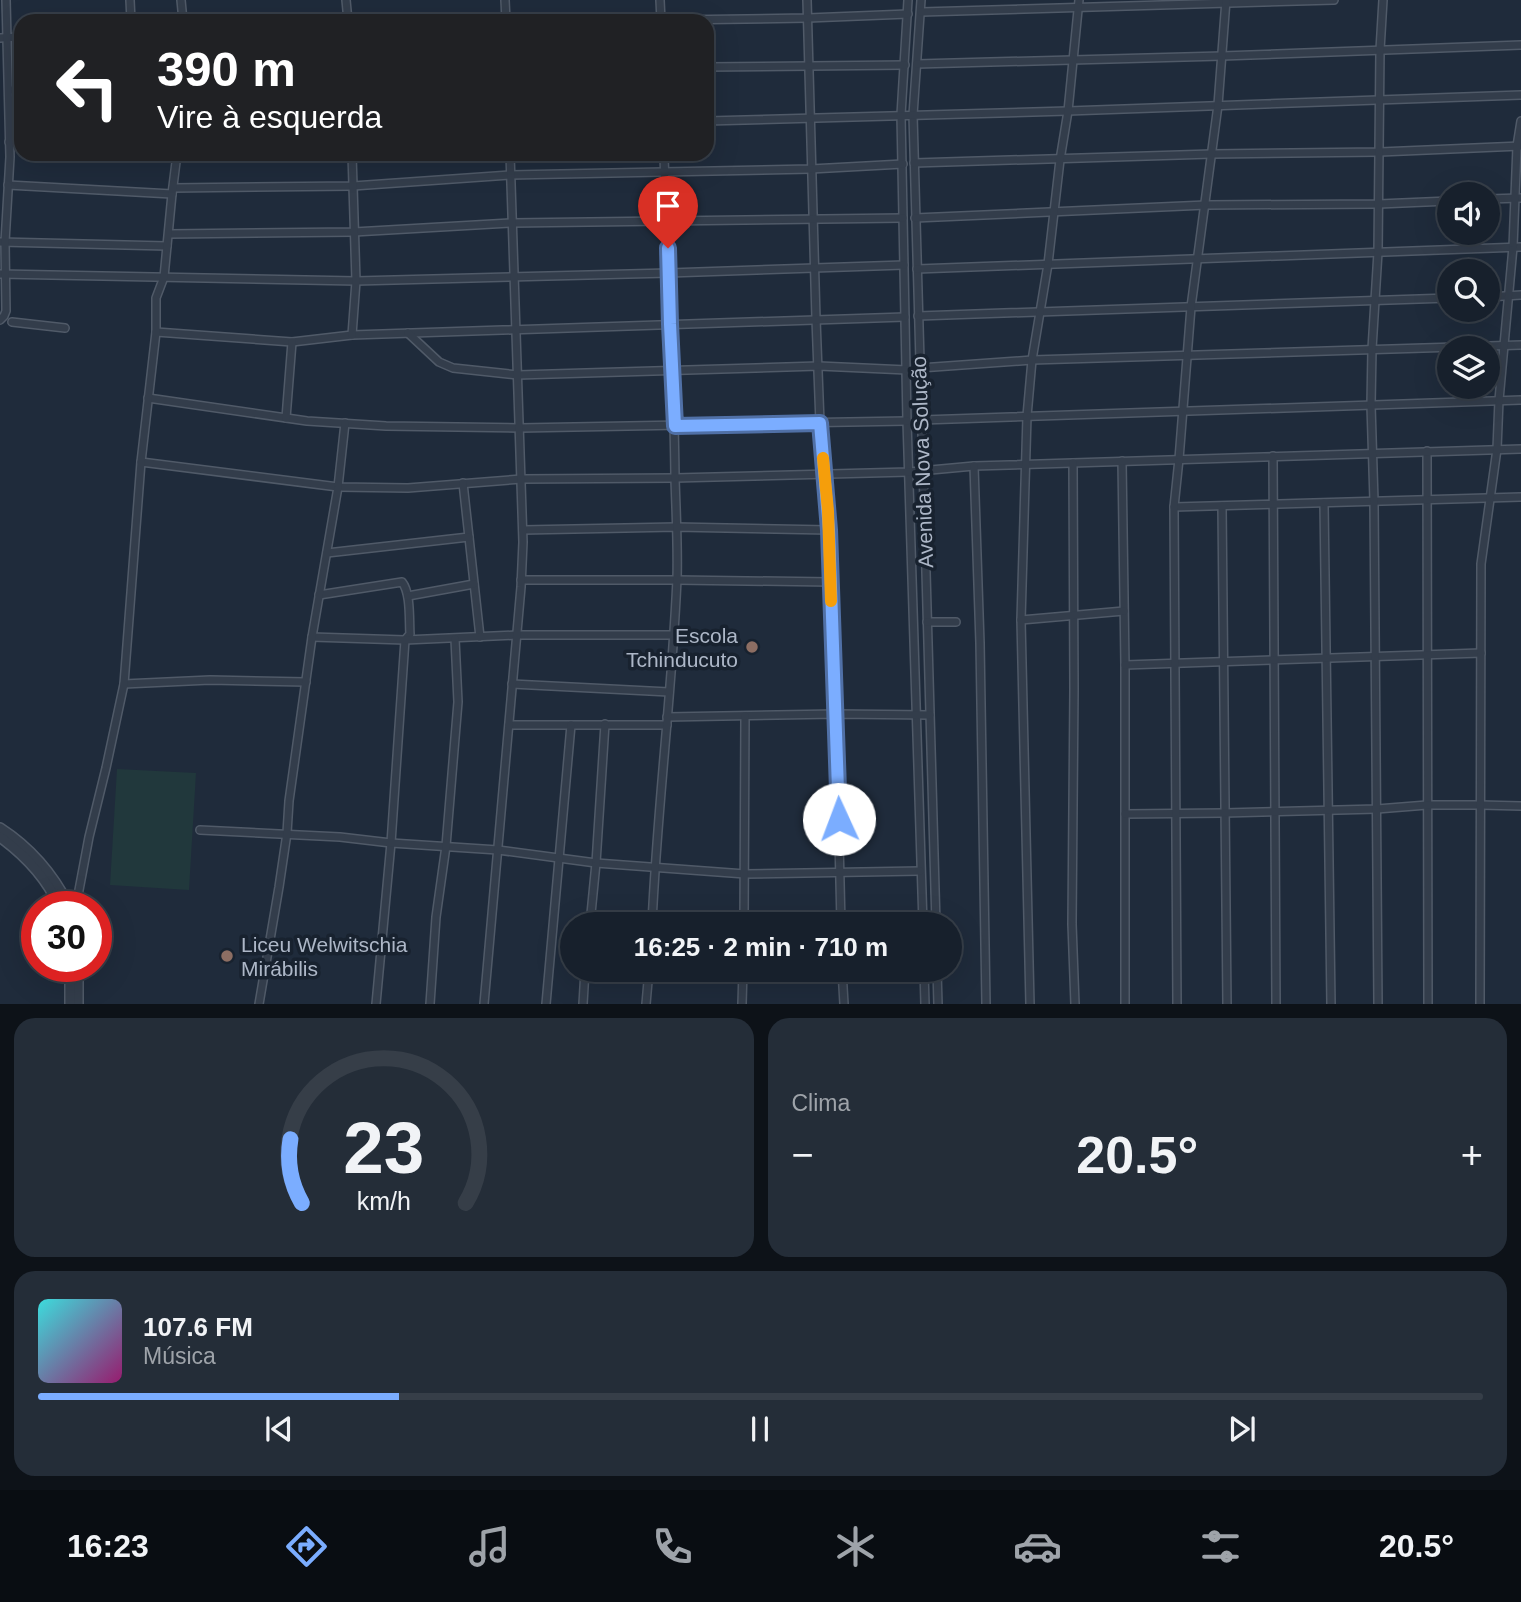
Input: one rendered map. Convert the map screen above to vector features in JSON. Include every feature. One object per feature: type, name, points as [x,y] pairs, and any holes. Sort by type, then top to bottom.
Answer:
[{"type":"street","points":[[0,320],[6,311],[2,275],[9,152],[9,90],[4,38],[6,0]]},
{"type":"street","points":[[807,0],[816,319],[820,423],[829,530],[841,912]]},
{"type":"street","name":"Avenida Nova Solução","points":[[908,0],[901,115],[907,421],[922,912]]},
{"type":"street","name":"Avenida Nova Solução","points":[[921,0],[913,115],[936,912]]},
{"type":"street","points":[[921,12],[1079,4],[1334,0]]},
{"type":"street","points":[[1378,1003],[1371,405],[1378,252],[1383,0]]},
{"type":"street","points":[[1177,1003],[1174,507],[1191,307],[1218,105],[1226,2]]},
{"type":"street","points":[[1030,1003],[1021,620],[1027,416],[1032,360],[1068,111],[1079,4]]},
{"type":"street","points":[[714,19],[908,13]]},
{"type":"street","points":[[917,64],[1521,45]]},
{"type":"street","points":[[714,67],[905,65]]},
{"type":"street","points":[[9,90],[14,90]]},
{"type":"street","points":[[714,121],[1521,95]]},
{"type":"street","points":[[1480,1003],[1481,565],[1497,449],[1504,345],[1517,247],[1521,121]]},
{"type":"street","points":[[9,142],[14,142]]},
{"type":"street","points":[[914,163],[1519,146]]},
{"type":"street","points":[[0,152],[9,152]]},
{"type":"street","points":[[79,891],[124,684],[141,462],[156,332],[156,298],[164,277],[176,161]]},
{"type":"street","points":[[352,161],[356,281],[352,335]]},
{"type":"street","points":[[484,1003],[522,580],[522,480],[510,161]]},
{"type":"street","points":[[652,912],[677,580],[675,426],[664,161]]},
{"type":"street","points":[[8,184],[172,191],[353,186],[510,175],[811,169],[903,164]]},
{"type":"street","points":[[1500,199],[1518,198]]},
{"type":"street","points":[[915,218],[1206,205],[1437,202]]},
{"type":"street","points":[[169,234],[354,232],[512,223],[903,218]]},
{"type":"street","points":[[3,242],[167,246]]},
{"type":"street","points":[[917,269],[1517,247]]},
{"type":"street","points":[[2,275],[356,281],[904,265]]},
{"type":"street","points":[[1500,296],[1521,296]]},
{"type":"street","points":[[918,316],[1437,298]]},
{"type":"street","points":[[156,332],[292,342],[352,335],[905,317]]},
{"type":"street","points":[[12,322],[65,328]]},
{"type":"street","points":[[408,333],[439,362],[453,368],[518,375],[819,366],[907,370]]},
{"type":"street","points":[[286,418],[292,342]]},
{"type":"street","points":[[919,368],[1032,360],[1521,345]]},
{"type":"street","points":[[148,398],[286,418],[386,426],[520,428],[907,421]]},
{"type":"street","points":[[922,420],[1521,400]]},
{"type":"street","points":[[259,1003],[279,887],[312,637],[338,487],[345,423]]},
{"type":"street","points":[[141,462],[338,487],[408,488],[522,480],[909,472],[1025,464],[1521,449]]},
{"type":"street","points":[[1427,452],[1428,1003]]},
{"type":"street","points":[[1273,456],[1276,1003]]},
{"type":"street","points":[[1122,461],[1125,1003]]},
{"type":"street","points":[[1073,463],[1072,924],[1075,1003]]},
{"type":"street","points":[[974,466],[986,1003]]},
{"type":"street","points":[[463,483],[480,637]]},
{"type":"street","points":[[1174,507],[1521,497]]},
{"type":"street","points":[[1324,503],[1331,1003]]},
{"type":"street","points":[[1222,506],[1227,1003]]},
{"type":"street","points":[[523,530],[676,527],[829,530]]},
{"type":"street","points":[[327,553],[469,537]]},
{"type":"street","points":[[522,580],[831,582]]},
{"type":"street","points":[[319,595],[402,582],[408,596],[410,634],[405,640],[391,844],[376,1003]]},
{"type":"street","points":[[408,596],[474,584]]},
{"type":"street","points":[[1021,620],[1124,611]]},
{"type":"street","points":[[927,622],[956,622]]},
{"type":"street","points":[[312,637],[405,640],[517,635],[673,635]]},
{"type":"street","points":[[430,1003],[458,702],[455,639]]},
{"type":"street","points":[[1125,665],[1481,653]]},
{"type":"street","points":[[124,684],[210,680],[306,682]]},
{"type":"street","points":[[512,684],[668,692]]},
{"type":"street","points":[[509,726],[745,716],[930,715]]},
{"type":"street","points":[[744,912],[745,716]]},
{"type":"street","points":[[591,912],[605,724]]},
{"type":"street","points":[[547,1003],[571,725]]},
{"type":"street","points":[[1125,814],[1377,809],[1427,805],[1521,806]]},
{"type":"street","points":[[0,828],[23,844],[41,863],[60,891]]},
{"type":"street","points":[[200,830],[340,837],[391,844],[498,850],[596,863],[745,874],[920,871]]},
{"type":"street","points":[[0,837],[32,864],[52,891]]},
{"type":"street","points":[[70,982],[70,1003]]},
{"type":"street","points":[[78,982],[77,1000],[86,1003]]},
{"type":"street","points":[[583,1003],[584,982]]},
{"type":"street","points":[[646,1003],[648,982]]},
{"type":"street","points":[[742,1003],[743,982]]},
{"type":"street","points":[[843,982],[844,1003]]},
{"type":"street","points":[[924,982],[925,1003]]},
{"type":"street","points":[[937,982],[938,1003]]},
{"type":"green space","points":[[117,769],[196,773],[189,890],[110,885]]},
{"type":"slow traffic","points":[[823,458],[831,601]]},
{"type":"place","name":"Escola Tchinducuto","points":[[752,647]]},
{"type":"place","name":"Liceu Welwitschia Mirábilis","points":[[227,956]]},
{"type":"route","points":[[668,248],[675,426],[820,423],[829,530],[839,819]]}]
